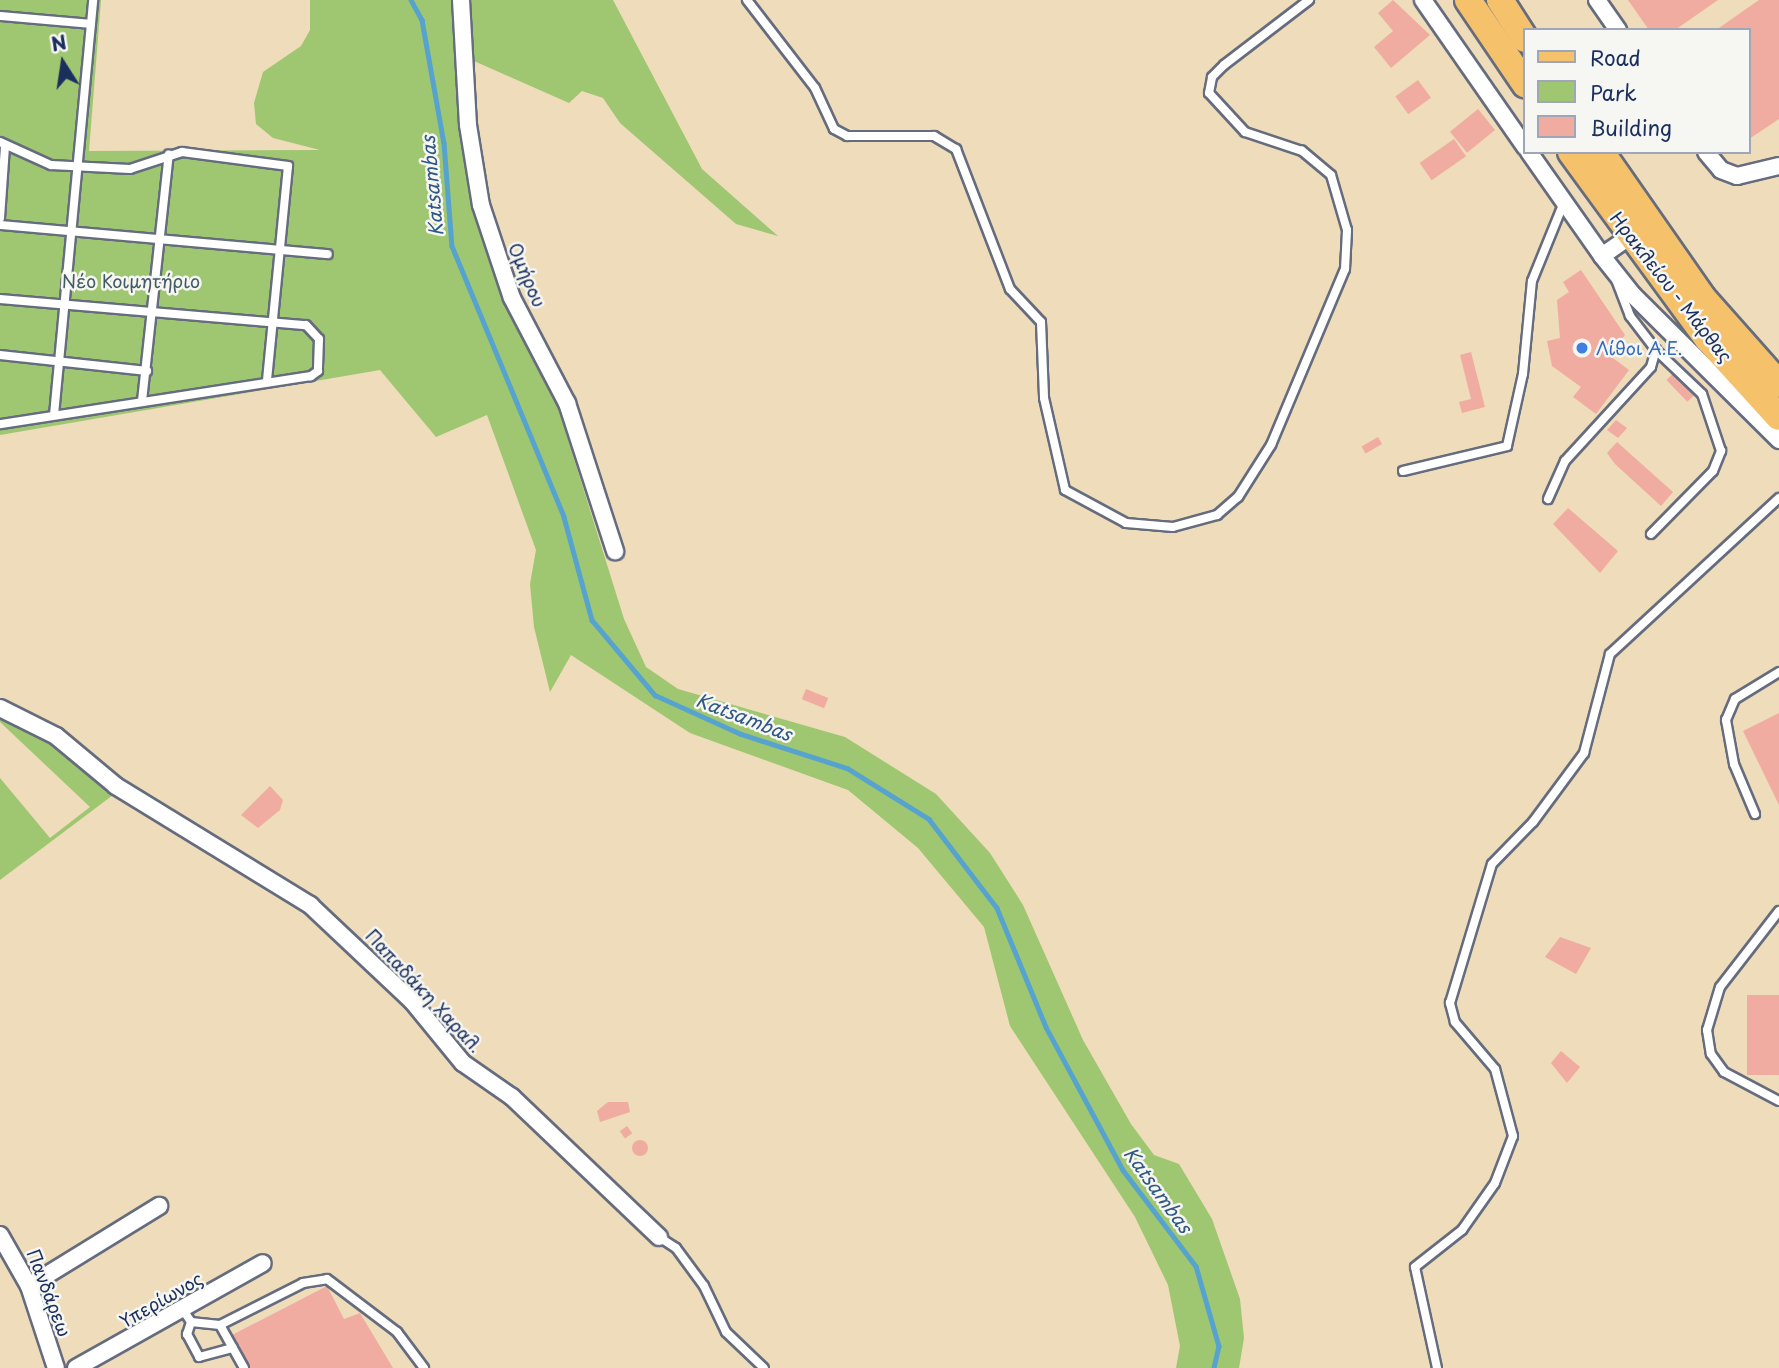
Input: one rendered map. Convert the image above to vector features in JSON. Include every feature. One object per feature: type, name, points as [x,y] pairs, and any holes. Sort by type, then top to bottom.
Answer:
[{"type":"main road","points":[[1468,0],[1524,83]]},
{"type":"main road","points":[[1500,0],[1524,36]]},
{"type":"main road","name":"Ηρακλείου - Μάρθας","points":[[1572,154],[1629,237],[1779,416]]},
{"type":"main road","name":"Ηρακλείου - Μάρθας","points":[[1602,154],[1702,297],[1779,384]]},
{"type":"street","name":"Ομήρου","points":[[461,0],[468,125],[481,205],[512,298],[567,403],[615,551]]},
{"type":"street","points":[[1423,0],[1524,145]]},
{"type":"street","points":[[1597,0],[1617,28]]},
{"type":"street","points":[[1530,154],[1614,271],[1779,440]]},
{"type":"street","points":[[1708,154],[1721,170],[1745,177],[1779,166]]},
{"type":"street","points":[[1602,256],[1629,237]]},
{"type":"street","name":"Παπαδάκη Χαραλ.","points":[[0,708],[56,736],[116,786],[310,905],[412,1002],[463,1063],[512,1097],[659,1237]]},
{"type":"street","points":[[29,1286],[159,1206]]},
{"type":"street","name":"Πανδάρεω","points":[[0,1235],[29,1286],[56,1368]]},
{"type":"street","name":"Υπερίωνος","points":[[76,1368],[187,1316],[263,1263]]},
{"type":"lane","points":[[54,415],[93,0]]},
{"type":"lane","points":[[747,0],[815,88],[834,128],[847,136],[934,136],[956,149],[1010,289],[1041,322],[1044,398],[1065,490],[1126,523],[1173,527],[1217,515],[1238,497],[1271,445],[1345,269],[1347,230],[1331,175],[1302,151],[1245,132],[1209,93],[1218,71],[1309,0]]},
{"type":"lane","points":[[0,16],[91,24]]},
{"type":"lane","points":[[0,218],[3,144],[51,165],[130,169],[169,154],[288,166],[267,382]]},
{"type":"lane","points":[[142,401],[156,310],[169,154]]},
{"type":"lane","points":[[1403,471],[1507,446],[1524,374],[1532,281],[1564,202]]},
{"type":"lane","points":[[0,225],[328,254]]},
{"type":"lane","points":[[1614,271],[1624,305],[1656,350],[1702,394],[1721,451],[1713,471],[1651,534]]},
{"type":"lane","points":[[0,299],[156,310],[306,325],[317,334],[318,371],[267,382],[0,424]]},
{"type":"lane","points":[[1548,499],[1565,461],[1651,367],[1656,350]]},
{"type":"lane","points":[[0,355],[147,371]]},
{"type":"lane","points":[[1437,1368],[1415,1266],[1462,1230],[1495,1183],[1513,1136],[1495,1069],[1455,1022],[1450,1003],[1492,864],[1533,822],[1584,753],[1610,654],[1779,498]]},
{"type":"lane","points":[[1755,814],[1734,764],[1726,720],[1735,699],[1779,671]]},
{"type":"lane","points":[[1779,911],[1720,987],[1708,1039],[1724,1072],[1779,1101]]},
{"type":"lane","points":[[659,1237],[676,1248],[704,1286],[726,1332],[764,1368]]},
{"type":"lane","points":[[233,1348],[200,1357],[187,1334],[187,1316],[220,1325],[303,1283],[327,1279],[397,1332],[424,1368]]},
{"type":"lane","points":[[220,1325],[244,1368]]},
{"type":"green space","name":"Νέο Κοιμητήριο","points":[[0,0],[101,0],[89,151],[320,150],[273,138],[256,124],[254,103],[263,72],[301,46],[310,30],[310,0],[455,0],[461,96],[517,322],[556,401],[624,619],[646,667],[678,689],[845,737],[936,794],[990,853],[1023,905],[1083,1040],[1131,1124],[1154,1155],[1179,1164],[1212,1219],[1240,1299],[1244,1338],[1239,1368],[1176,1368],[1180,1346],[1168,1285],[1135,1217],[1010,1026],[984,927],[918,848],[848,790],[690,733],[571,655],[550,692],[534,627],[530,584],[536,550],[487,415],[436,437],[380,370],[0,435]]},
{"type":"green space","points":[[467,0],[613,0],[702,169],[778,236],[736,224],[620,123],[603,98],[582,91],[569,103],[474,61]]},
{"type":"green space","points":[[0,713],[73,752],[117,792],[0,880],[0,778],[50,838],[90,807],[0,722]]},
{"type":"building","points":[[1393,0],[1430,35],[1391,68],[1374,47],[1393,31],[1378,13]]},
{"type":"building","points":[[1628,0],[1718,0],[1678,28],[1648,28]]},
{"type":"building","points":[[1759,0],[1779,0],[1779,119],[1751,138],[1751,28],[1719,28]]},
{"type":"building","points":[[1418,80],[1431,98],[1408,114],[1395,96]]},
{"type":"building","points":[[1478,109],[1495,130],[1467,153],[1450,132]]},
{"type":"building","points":[[1454,139],[1466,156],[1432,180],[1420,163]]},
{"type":"building","name":"Λίθοι Α.Ε.","points":[[1581,270],[1625,335],[1609,355],[1629,370],[1596,414],[1573,397],[1581,387],[1552,366],[1547,341],[1560,338],[1557,300],[1569,292],[1563,282]]},
{"type":"building","points":[[1471,352],[1485,407],[1462,413],[1459,402],[1471,399],[1460,355]]},
{"type":"building","points":[[1678,369],[1699,391],[1687,402],[1666,380]]},
{"type":"building","points":[[1616,420],[1627,428],[1618,438],[1607,430]]},
{"type":"building","points":[[1378,437],[1382,444],[1366,453],[1362,446]]},
{"type":"building","points":[[1617,442],[1673,492],[1661,506],[1615,464],[1607,453]]},
{"type":"building","points":[[1568,508],[1618,551],[1600,573],[1553,524]]},
{"type":"building","points":[[806,689],[828,698],[824,708],[802,699]]},
{"type":"building","points":[[1779,713],[1779,805],[1743,731]]},
{"type":"building","points":[[270,786],[283,800],[280,810],[258,828],[241,815]]},
{"type":"building","points":[[1560,937],[1591,948],[1576,974],[1545,957]]},
{"type":"building","points":[[1747,995],[1779,995],[1779,1075],[1747,1075]]},
{"type":"building","points":[[1561,1051],[1580,1067],[1567,1083],[1551,1063]]},
{"type":"building","points":[[608,1102],[628,1102],[630,1112],[600,1122],[597,1111]]},
{"type":"building","points":[[627,1126],[632,1133],[625,1139],[620,1131]]},
{"type":"building","points":[[640,1140],[646,1142],[646,1154],[640,1156],[634,1154],[632,1148],[634,1142]]},
{"type":"building","points":[[327,1286],[344,1319],[360,1313],[393,1368],[249,1368],[232,1335]]},
{"type":"waterway","name":"Katsambas","points":[[411,0],[422,20],[444,143],[452,246],[564,517],[592,620],[655,695],[741,734],[847,768],[929,819],[997,908],[1046,1027],[1123,1170],[1196,1266],[1219,1346],[1214,1368]]},
{"type":"place","name":"Λίθοι Α.Ε.","points":[[1582,348]]}]
